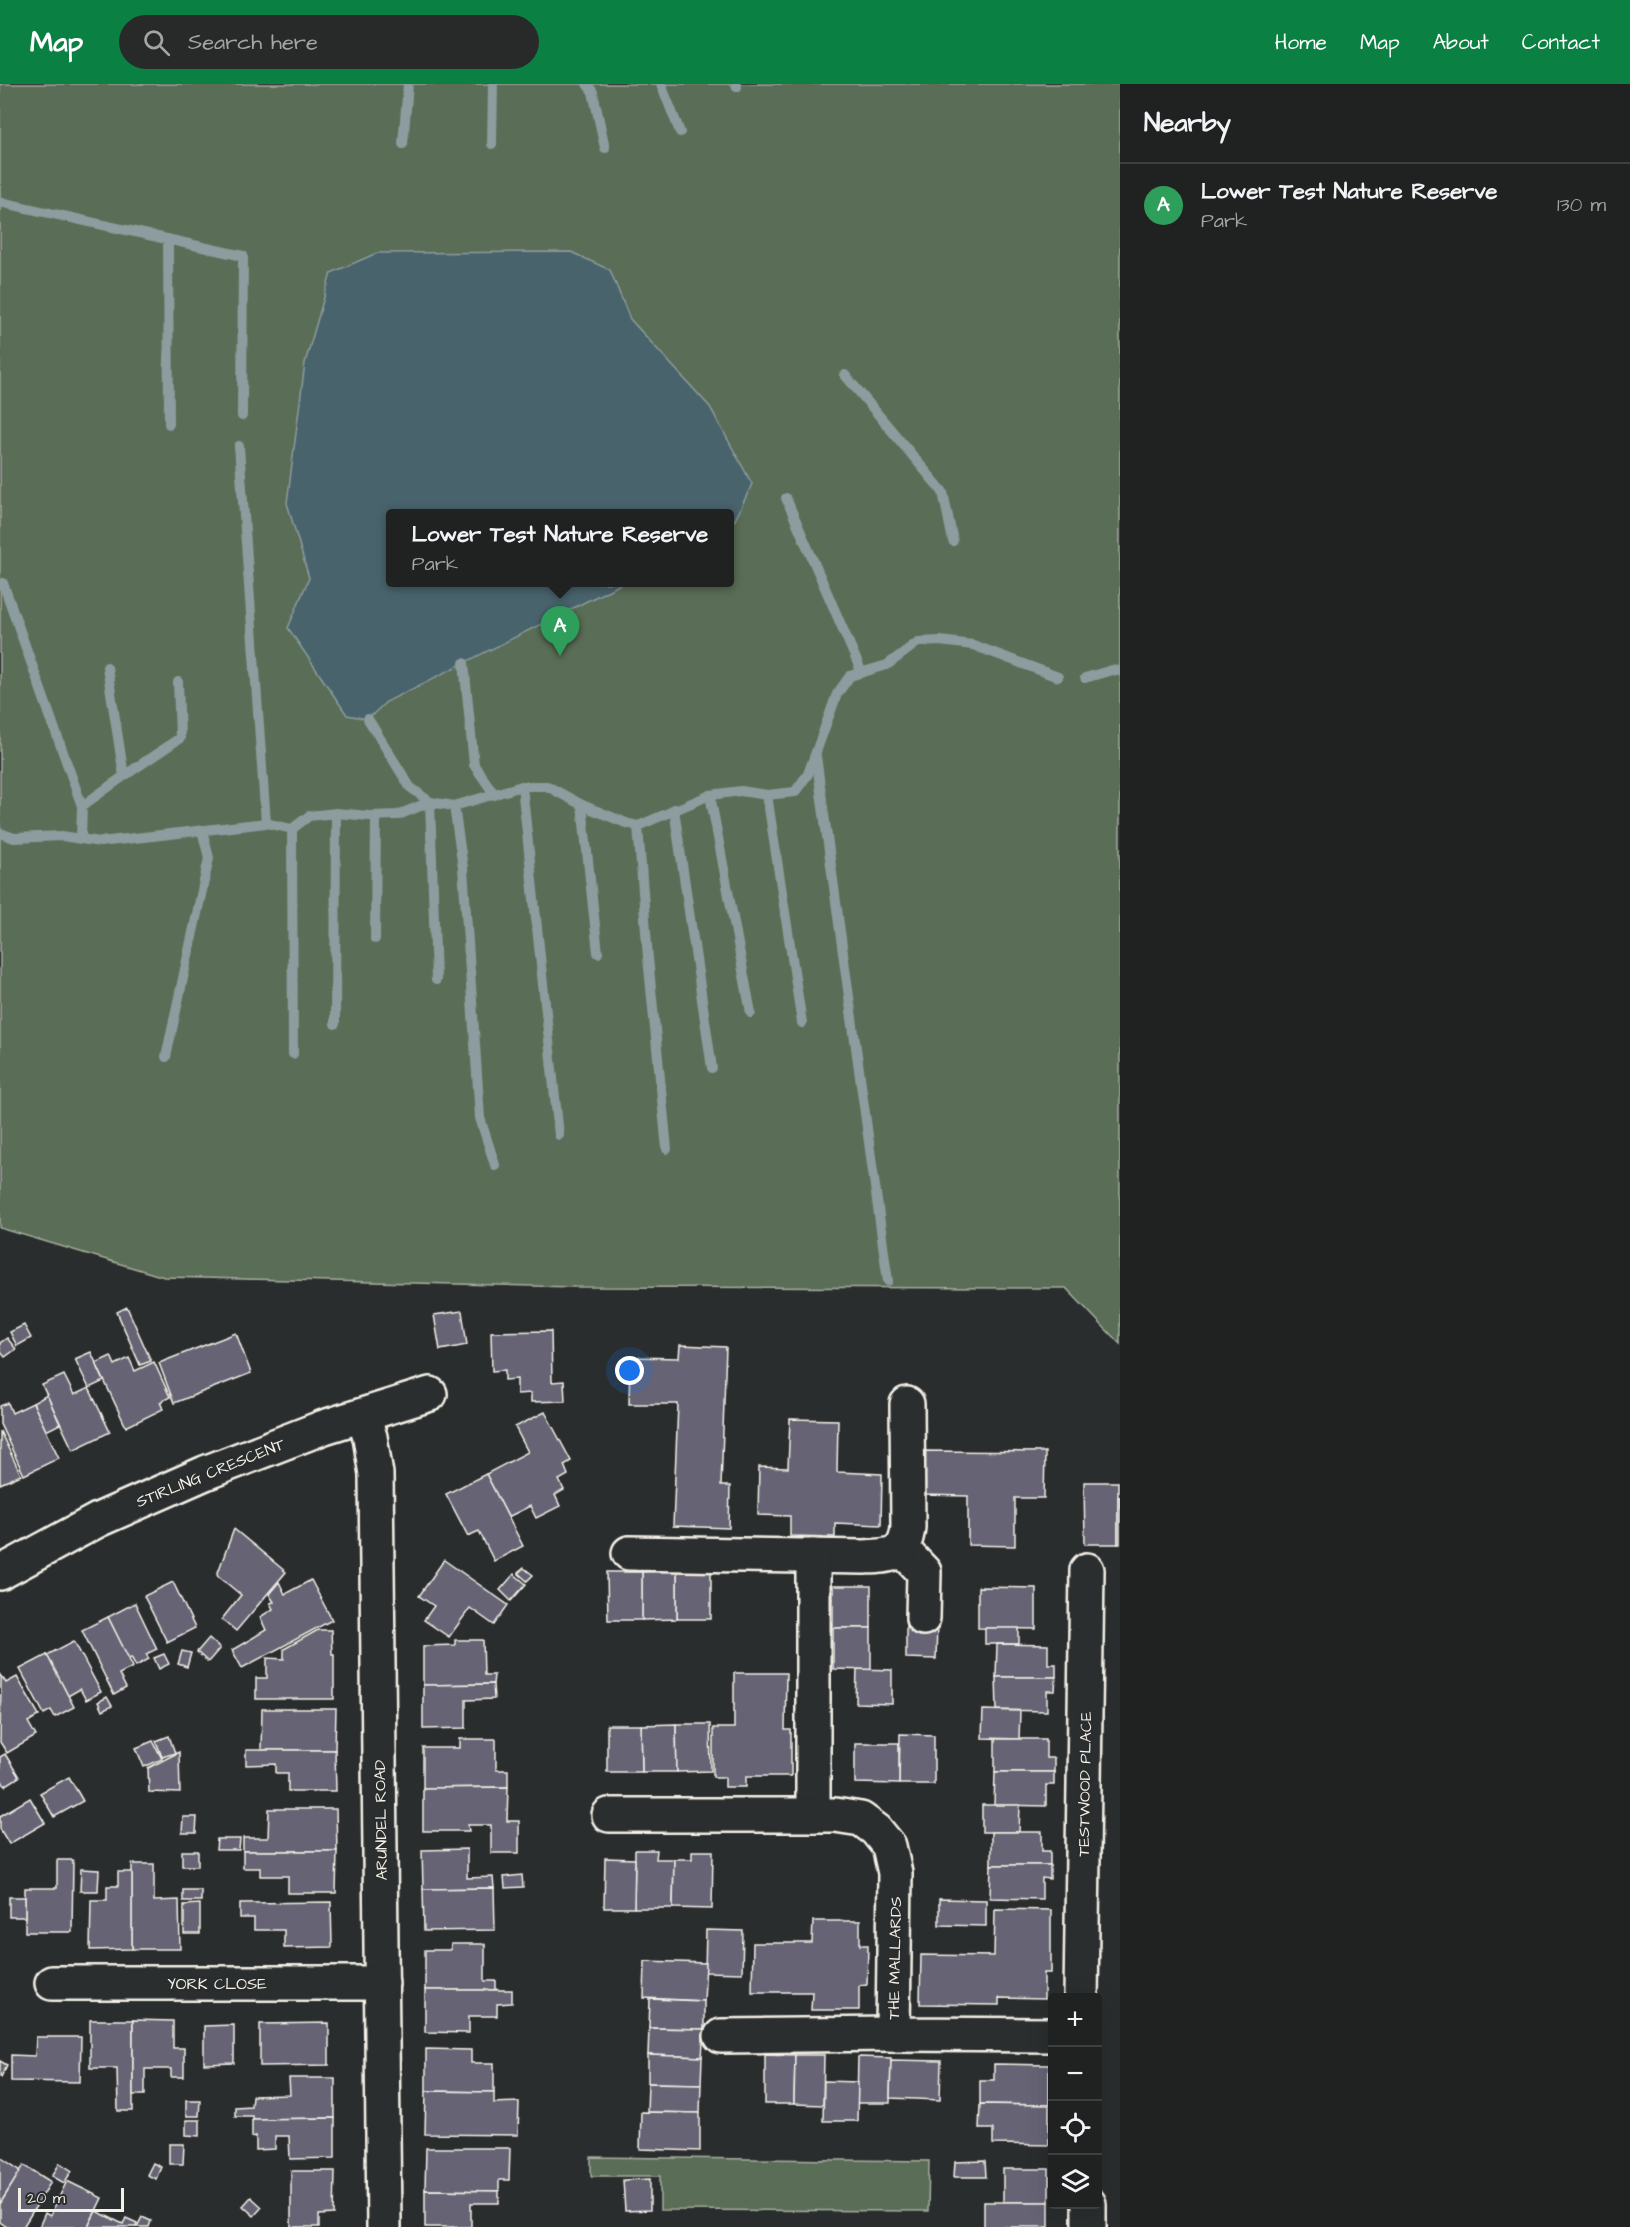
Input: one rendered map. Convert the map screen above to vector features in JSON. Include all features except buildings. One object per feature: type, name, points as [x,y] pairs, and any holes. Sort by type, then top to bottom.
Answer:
[{"type":"street","name":"STIRLING CRESCENT","points":[[0,1573],[98,1520],[148,1497],[292,1439],[430,1394]]},
{"type":"street","points":[[629,1553],[864,1557],[896,1554],[907,1538],[908,1527],[907,1404]]},
{"type":"street","name":"ARUNDEL ROAD","points":[[363,1416],[370,1437],[376,1474],[384,2227]]},
{"type":"street","points":[[901,1548],[924,1572],[923,1618]]},
{"type":"street","points":[[813,1556],[813,1815]]},
{"type":"street","name":"TESTWOOD PLACE","points":[[1080,1993],[1086,1570]]},
{"type":"street","name":"THE MALLARDS","points":[[609,1815],[835,1815],[861,1819],[876,1830],[889,1846],[895,1873],[893,2034],[1048,2035]]},
{"type":"street","name":"YORK CLOSE","points":[[52,1983],[382,1983]]},
{"type":"street","points":[[721,2036],[893,2034]]},
{"type":"street","points":[[1089,2209],[1089,2227]]},
{"type":"green space","points":[[0,84],[1120,84],[1120,1344],[1066,1288],[574,1287],[164,1277],[0,1228]]},
{"type":"green space","points":[[591,2157],[929,2161],[928,2211],[660,2210],[660,2176],[591,2176]]},
{"type":"water","points":[[571,252],[610,270],[630,319],[710,407],[752,484],[734,521],[734,509],[386,509],[386,587],[615,587],[386,702],[368,719],[347,715],[288,628],[309,578],[287,503],[305,363],[331,273],[377,253]]},
{"type":"waterway","points":[[403,144],[408,84]]},
{"type":"waterway","points":[[492,144],[493,84]]},
{"type":"waterway","points":[[587,84],[593,92],[605,148]]},
{"type":"waterway","points":[[661,84],[680,132]]},
{"type":"waterway","points":[[0,202],[243,256],[242,416]]},
{"type":"waterway","points":[[168,239],[169,424]]},
{"type":"waterway","points":[[845,375],[943,492],[953,541]]},
{"type":"waterway","points":[[239,446],[266,823]]},
{"type":"waterway","points":[[786,498],[862,673]]},
{"type":"waterway","points":[[3,583],[82,806],[81,839]]},
{"type":"waterway","points":[[0,833],[14,838],[62,836],[100,842],[266,823],[292,829],[309,816],[336,813],[369,816],[398,815],[430,802],[454,806],[522,786],[547,786],[582,805],[638,826],[710,795],[741,791],[767,795],[795,792],[808,774],[837,694],[850,676],[887,665],[918,642],[940,641],[973,645],[1058,677]]},
{"type":"waterway","points":[[464,663],[474,765],[495,795]]},
{"type":"waterway","points":[[82,806],[124,776],[107,667]]},
{"type":"waterway","points":[[1085,678],[1112,670],[1120,671]]},
{"type":"waterway","points":[[124,776],[180,738],[178,682]]},
{"type":"waterway","points":[[368,719],[410,787],[430,802],[436,980]]},
{"type":"waterway","points":[[816,756],[888,1281]]},
{"type":"waterway","points":[[522,786],[559,1135]]},
{"type":"waterway","points":[[710,795],[751,1013]]},
{"type":"waterway","points":[[767,795],[802,1023]]},
{"type":"waterway","points":[[582,805],[598,953]]},
{"type":"waterway","points":[[454,806],[463,868],[480,1118],[495,1165]]},
{"type":"waterway","points":[[674,809],[712,1068]]},
{"type":"waterway","points":[[335,1024],[336,813]]},
{"type":"waterway","points":[[375,939],[376,816]]},
{"type":"waterway","points":[[638,826],[648,958],[667,1149]]},
{"type":"waterway","points":[[292,829],[293,1054]]},
{"type":"waterway","points":[[166,1057],[209,858],[202,830]]},
{"type":"place","name":"Lower Test Nature Reserve","points":[[560,656]]}]
